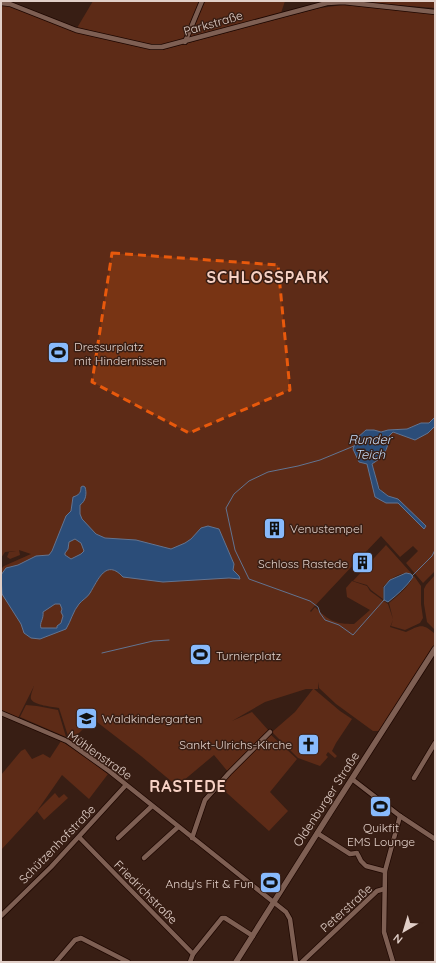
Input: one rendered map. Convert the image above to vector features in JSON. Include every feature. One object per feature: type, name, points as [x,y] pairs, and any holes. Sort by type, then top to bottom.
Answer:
[{"type":"street","points":[[186,42],[202,1]]},
{"type":"street","name":"Parkstraße","points":[[1,3],[11,2],[76,30],[140,44],[162,47],[186,42],[327,3],[343,2],[435,12]]},
{"type":"street","name":"Oldenburger Straße","points":[[236,962],[435,649]]},
{"type":"street","name":"Mühlenstraße","points":[[1,713],[67,742],[97,762],[286,912],[290,919],[296,962]]},
{"type":"street","points":[[192,838],[205,800],[229,773],[270,732]]},
{"type":"street","points":[[414,778],[435,743]]},
{"type":"street","points":[[352,779],[400,816],[435,839]]},
{"type":"street","name":"Schützenhofstraße","points":[[1,916],[47,872],[126,785]]},
{"type":"street","points":[[118,838],[152,806]]},
{"type":"street","name":"Peterstraße","points":[[302,962],[377,891],[384,889],[385,871],[400,816]]},
{"type":"street","points":[[144,858],[178,827]]},
{"type":"street","points":[[317,833],[350,854],[357,854],[360,861],[366,866],[385,871]]},
{"type":"street","name":"Friedrichstraße","points":[[79,837],[193,954]]},
{"type":"street","points":[[384,889],[384,932],[393,962]]},
{"type":"street","points":[[190,962],[193,954],[222,918],[225,918],[253,936]]},
{"type":"street","points":[[56,962],[75,940],[81,938],[127,962]]},
{"type":"highlighted area","points":[[112,253],[278,265],[290,390],[189,433],[92,382]]},
{"type":"shaded area","points":[[93,1],[285,1],[281,13],[161,45],[140,43],[77,28]]},
{"type":"shaded area","points":[[349,1],[435,1],[435,8]]},
{"type":"shaded area","name":"SCHLOSSPARK","points":[[343,5],[435,14],[435,417],[429,423],[421,423],[407,429],[380,432],[366,430],[355,443],[354,448],[359,462],[367,464],[370,472],[371,483],[386,503],[398,503],[398,499],[386,494],[379,487],[372,463],[379,457],[387,440],[393,432],[405,436],[416,437],[425,434],[435,426],[435,571],[423,583],[406,563],[418,551],[413,546],[400,557],[381,536],[362,556],[360,555],[356,562],[310,611],[311,612],[315,607],[328,619],[342,623],[354,624],[370,610],[347,597],[346,588],[352,581],[367,586],[370,591],[388,604],[393,619],[389,603],[403,591],[414,576],[421,586],[423,618],[420,623],[405,630],[391,626],[393,620],[390,627],[406,632],[421,626],[427,628],[435,634],[435,644],[380,731],[373,731],[336,704],[319,688],[318,682],[318,689],[314,689],[352,719],[332,751],[337,756],[335,758],[328,752],[326,755],[328,757],[320,766],[298,758],[272,732],[295,712],[313,689],[306,689],[265,702],[232,721],[252,712],[269,731],[242,756],[243,759],[270,734],[297,759],[270,792],[288,811],[269,831],[218,785],[229,773],[214,755],[177,786],[93,719],[72,740],[69,739],[59,708],[35,703],[31,699],[34,686],[17,720],[1,713],[1,569],[4,566],[31,554],[19,550],[20,555],[10,559],[7,557],[9,552],[16,551],[5,552],[1,558],[1,6],[9,6],[73,31],[139,47],[162,50],[320,8]]},
{"type":"shaded area","points":[[386,545],[411,573],[396,576],[389,581],[383,587],[383,599],[367,585],[353,581]]},
{"type":"shaded area","points":[[435,575],[435,630],[427,622],[424,604],[424,589]]},
{"type":"shaded area","points":[[26,705],[58,710],[66,737],[20,717]]},
{"type":"shaded area","points":[[61,741],[79,752],[108,774],[89,799],[62,775],[37,811],[1,850],[1,775],[21,751],[25,749],[32,759],[43,754],[50,758]]},
{"type":"shaded area","points":[[55,793],[59,798],[64,794],[68,798],[44,820],[37,811]]},
{"type":"water","name":"Runder Teich","points":[[435,417],[435,426],[428,433],[415,440],[393,432],[388,437],[387,446],[384,453],[372,464],[379,489],[388,496],[398,499],[426,526],[424,529],[398,503],[386,503],[375,497],[367,464],[359,462],[353,449],[357,438],[366,430],[381,432],[407,429],[421,423],[429,423]]},
{"type":"water","points":[[81,487],[85,487],[86,494],[84,501],[80,505],[80,514],[82,519],[96,534],[105,538],[136,540],[171,549],[191,539],[201,528],[208,526],[219,529],[234,564],[233,570],[240,579],[229,578],[163,582],[123,577],[117,572],[107,570],[99,577],[89,594],[77,607],[66,629],[40,639],[31,638],[24,633],[21,624],[2,594],[1,575],[6,568],[18,565],[36,556],[49,555],[66,516],[71,511],[73,497],[79,494]],"holes":[[[75,539],[81,543],[84,551],[71,559],[65,555],[65,553],[68,549],[69,542]],[[55,604],[60,604],[62,609],[61,612],[63,616],[61,623],[57,626],[57,628],[41,628],[43,612]]]},
{"type":"water","points":[[406,573],[411,574],[413,577],[410,581],[388,602],[384,600],[384,587],[390,580]]},
{"type":"waterway","points":[[354,446],[320,460],[268,472],[249,481],[234,494],[226,508],[235,550],[249,579],[310,601],[318,607],[325,620],[339,625],[353,635],[384,600]]},
{"type":"waterway","points":[[412,576],[432,556],[435,550]]},
{"type":"waterway","points":[[102,653],[153,641],[169,640]]},
{"type":"place","name":"Dressurplatz mit Hindernissen","points":[[59,353]]},
{"type":"place","name":"Venustempel","points":[[274,528]]},
{"type":"place","name":"Schloss Rastede","points":[[363,563]]},
{"type":"place","name":"Turnierplatz","points":[[200,655]]},
{"type":"place","name":"Waldkindergarten","points":[[87,718]]},
{"type":"place","name":"Sankt-Ulrichs-Kirche","points":[[308,744]]},
{"type":"place","name":"Quikfit EMS Lounge","points":[[381,806]]},
{"type":"place","name":"Andy's Fit & Fun","points":[[270,883]]},
{"type":"district","name":"SCHLOSSPARK","points":[[268,277]]},
{"type":"district","name":"RASTEDE","points":[[188,786]]}]
